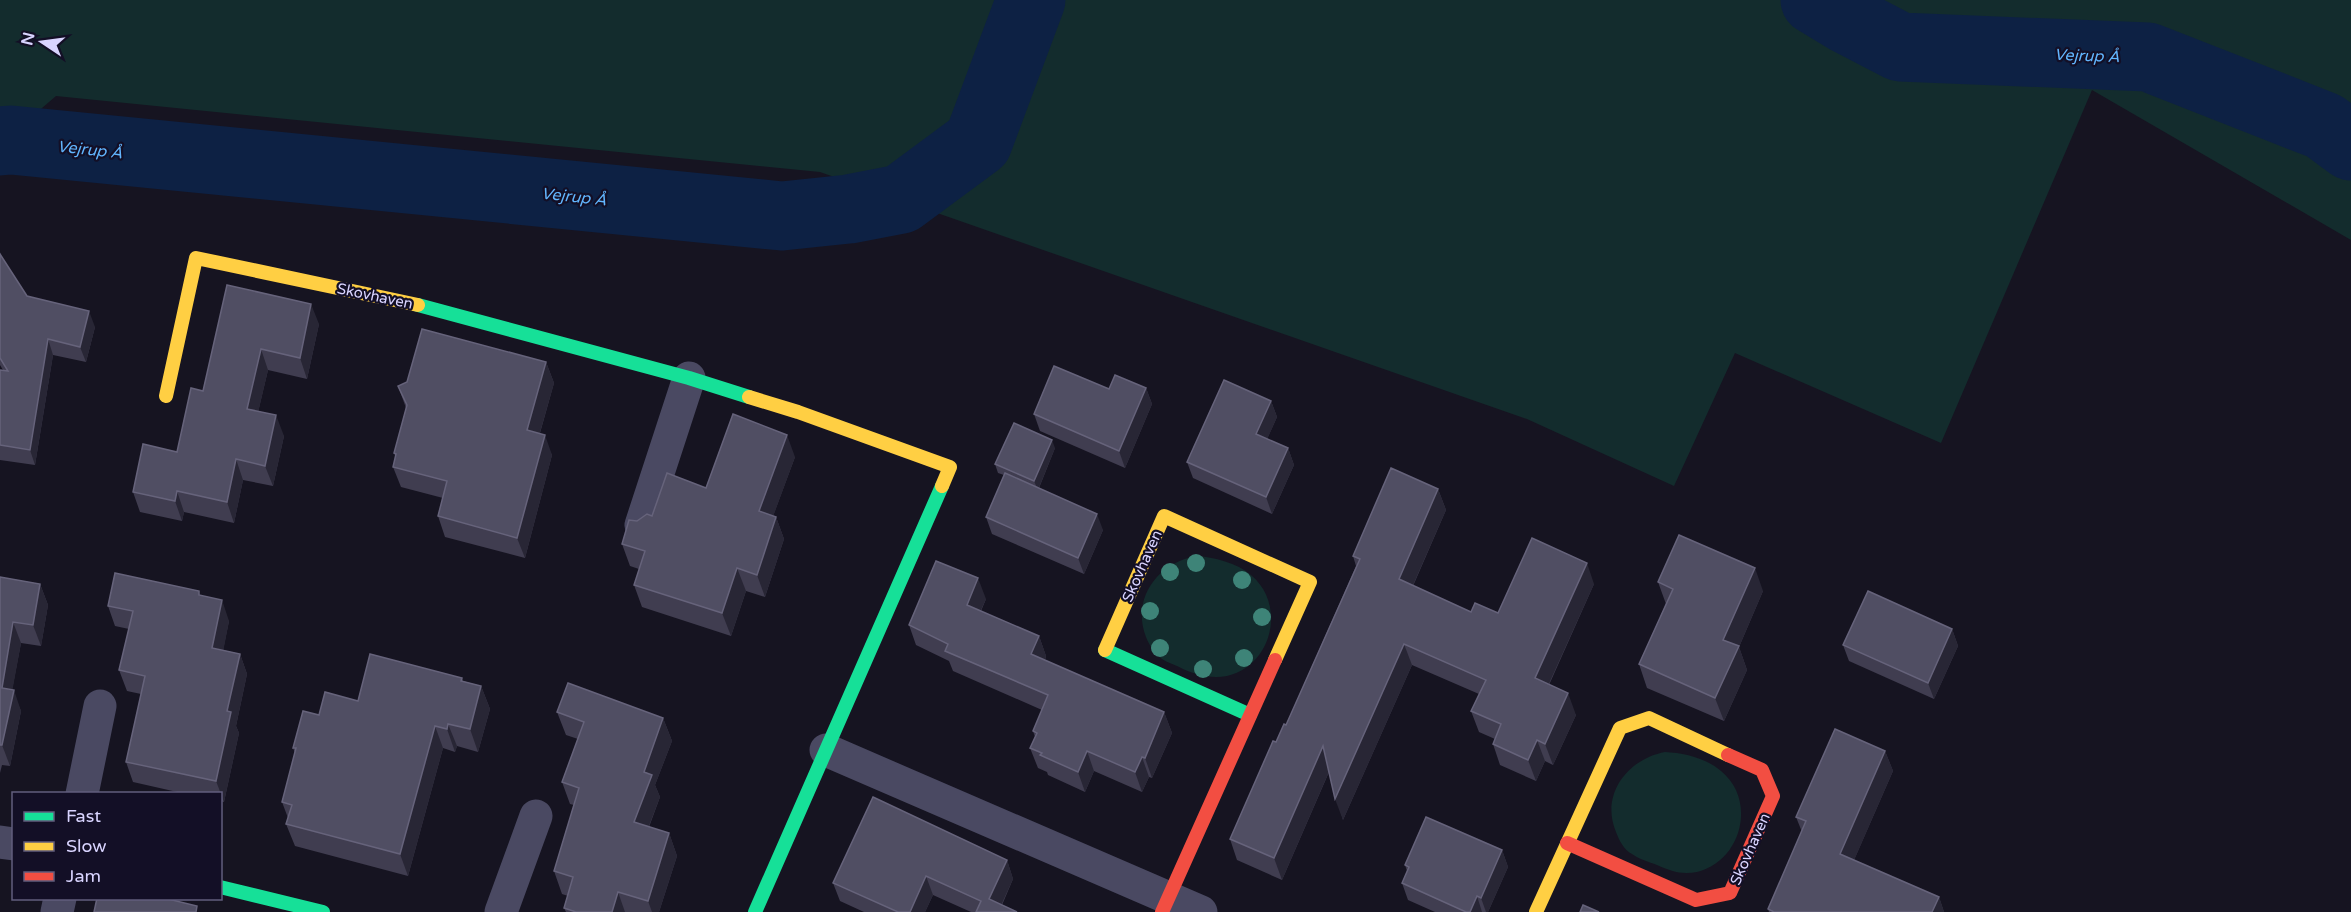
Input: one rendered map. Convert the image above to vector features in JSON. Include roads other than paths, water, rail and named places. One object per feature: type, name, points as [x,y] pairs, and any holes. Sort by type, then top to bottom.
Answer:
[{"type":"street","name":"Skovhaven","points":[[166,396],[196,258],[421,306],[689,378],[798,412],[950,467],[755,912]]},
{"type":"street","points":[[641,525],[689,378]]},
{"type":"street","name":"Skovhaven","points":[[1165,904],[1250,716],[1310,582],[1164,516],[1104,650],[1250,716]]},
{"type":"street","points":[[82,792],[100,706]]},
{"type":"street","name":"Skovhaven","points":[[1536,912],[1567,843],[1620,728],[1649,718],[1761,770],[1773,796],[1730,893],[1696,900],[1567,843]]},
{"type":"street","points":[[826,750],[1165,904],[1201,912]]},
{"type":"street","points":[[501,912],[536,816]]},
{"type":"street","points":[[222,887],[322,912]]},
{"type":"waterway","name":"Vejrup Å","points":[[0,141],[11,140],[782,216],[849,209],[901,199],[978,142],[1031,0]]},
{"type":"waterway","name":"Vejrup Å","points":[[1815,0],[1900,47],[2148,57],[2324,126],[2351,146]]}]
